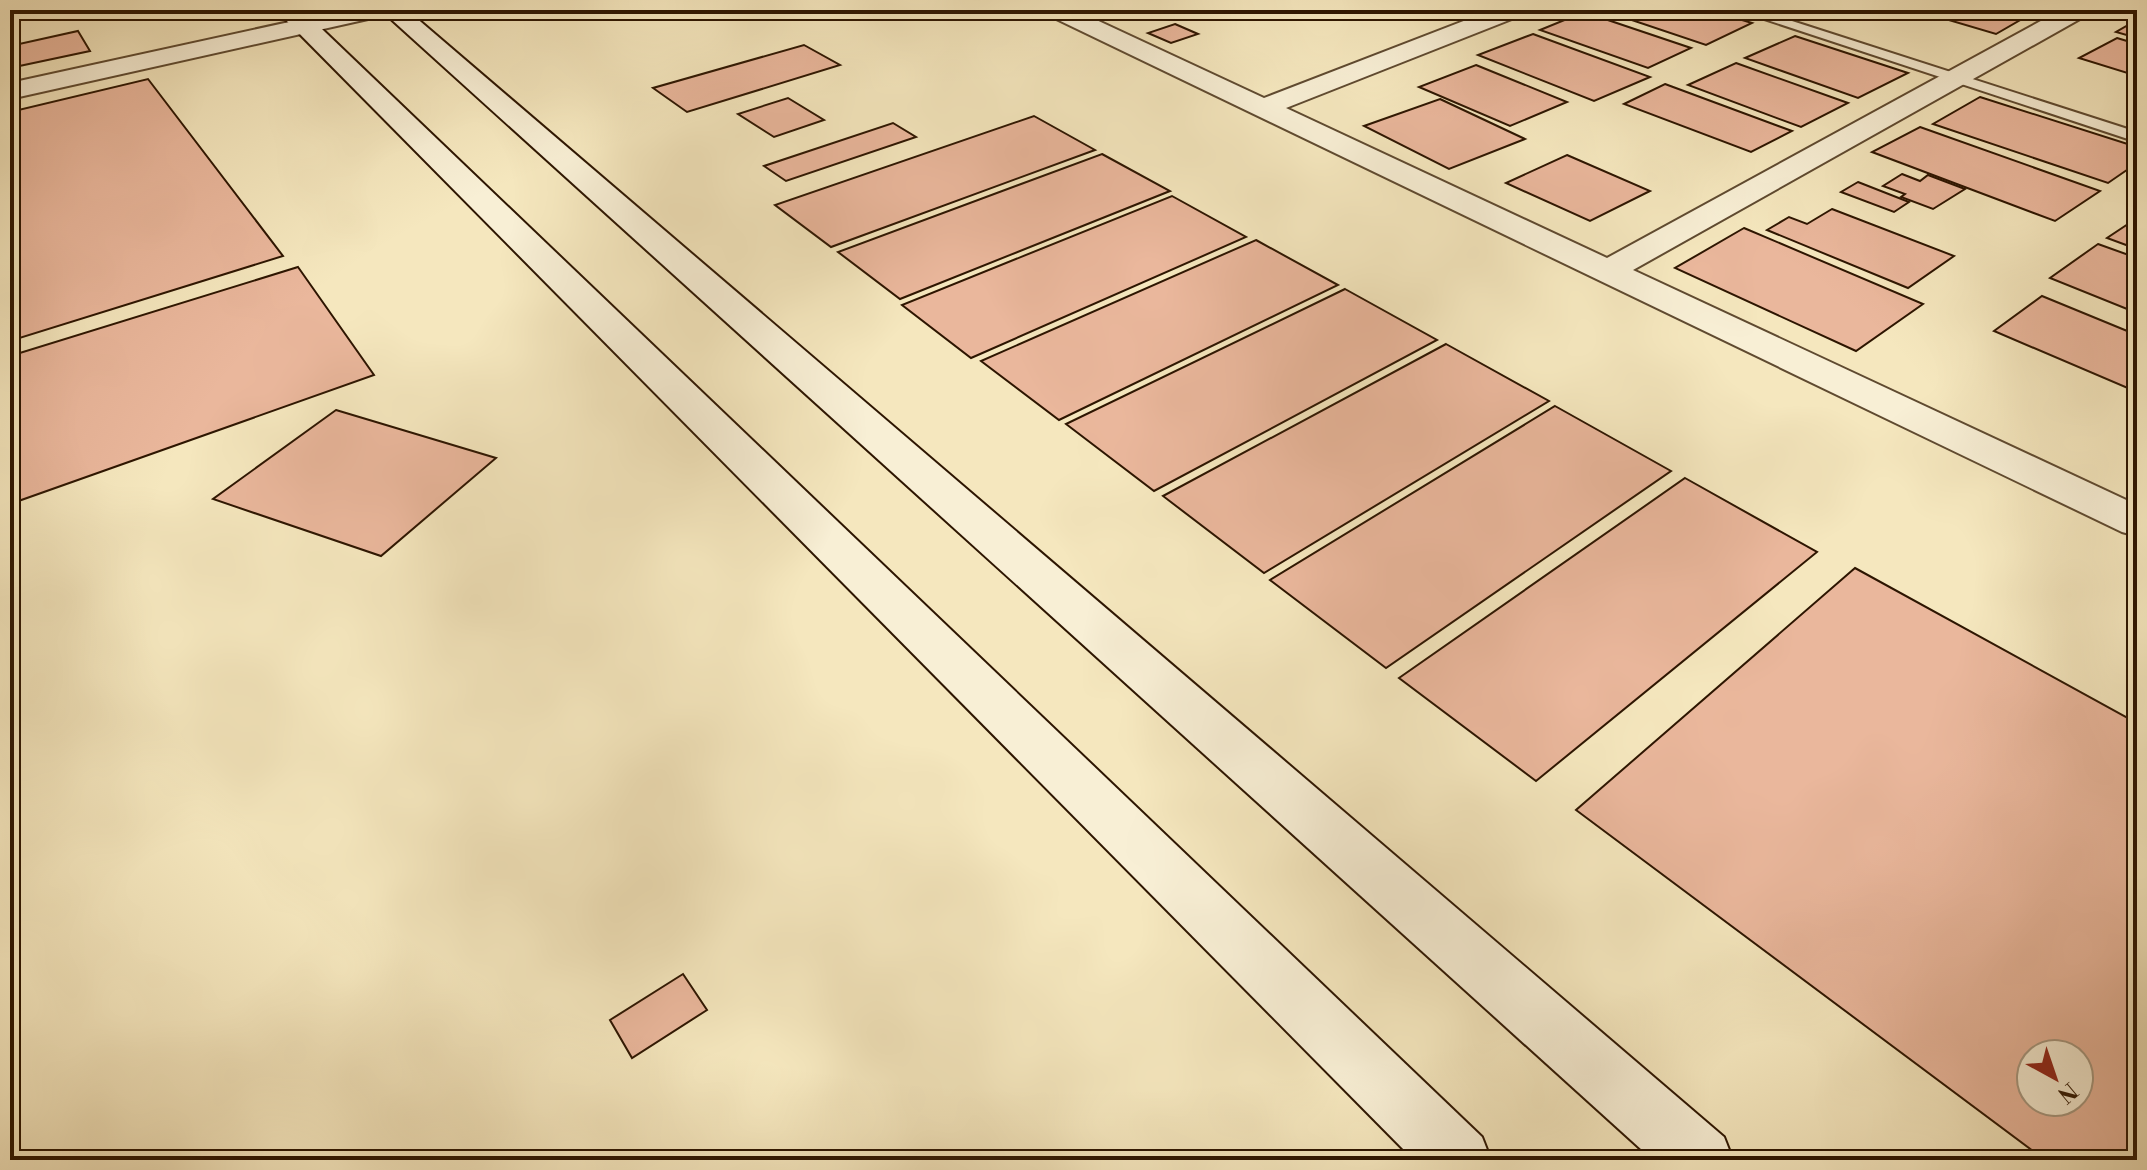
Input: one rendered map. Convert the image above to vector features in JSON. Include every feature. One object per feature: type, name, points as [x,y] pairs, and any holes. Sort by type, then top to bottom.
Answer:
[{"type":"street","points":[[10,91],[296,18],[377,10]]},
{"type":"street","points":[[393,10],[1701,1160]]},
{"type":"street","points":[[1056,10],[2137,522]]},
{"type":"street","points":[[1262,108],[1514,10]]},
{"type":"street","points":[[1608,271],[2079,10]]},
{"type":"street","points":[[296,18],[1459,1160]]},
{"type":"lane","points":[[1744,10],[2137,137]]},
{"type":"building","points":[[1102,10],[1117,10],[1133,17],[1123,20]]},
{"type":"building","points":[[1602,10],[1709,10],[1752,23],[1706,45]]},
{"type":"building","points":[[1915,10],[2025,10],[2034,12],[1996,34]]},
{"type":"building","points":[[1584,12],[1691,48],[1648,68],[1540,30]]},
{"type":"building","points":[[2137,20],[2137,38],[2116,32]]},
{"type":"building","points":[[1175,24],[1198,34],[1171,43],[1148,33]]},
{"type":"building","points":[[78,31],[90,51],[10,68],[10,46]]},
{"type":"building","points":[[1533,34],[1650,77],[1594,101],[1478,55]]},
{"type":"building","points":[[1795,36],[1908,73],[1858,98],[1745,58]]},
{"type":"building","points":[[2117,38],[2137,44],[2137,76],[2079,58]]},
{"type":"building","points":[[804,45],[840,65],[687,112],[653,88]]},
{"type":"building","points":[[1736,63],[1848,103],[1801,127],[1688,85]]},
{"type":"building","points":[[1476,65],[1567,102],[1510,126],[1419,87]]},
{"type":"building","points":[[148,79],[283,256],[10,341],[10,112]]},
{"type":"building","points":[[1665,84],[1792,131],[1751,152],[1624,104]]},
{"type":"building","points":[[1980,97],[2137,147],[2137,163],[2108,183],[1933,124]]},
{"type":"building","points":[[788,98],[824,120],[774,137],[738,114]]},
{"type":"building","points":[[1440,99],[1525,139],[1449,169],[1364,126]]},
{"type":"building","points":[[1034,116],[1095,150],[831,247],[775,205]]},
{"type":"building","points":[[893,123],[916,137],[786,181],[764,166]]},
{"type":"building","points":[[1920,127],[2100,191],[2055,221],[1872,152]]},
{"type":"building","points":[[1102,154],[1170,191],[900,299],[838,252]]},
{"type":"building","points":[[1567,155],[1650,191],[1590,221],[1506,183]]},
{"type":"building","points":[[1902,174],[1920,181],[1928,175],[1965,189],[1933,209],[1901,197],[1905,194],[1883,186]]},
{"type":"building","points":[[1858,182],[1909,202],[1894,212],[1841,192]]},
{"type":"building","points":[[1172,196],[1246,237],[971,358],[902,305]]},
{"type":"building","points":[[1832,209],[1954,256],[1908,288],[1767,230],[1789,217],[1807,224]]},
{"type":"building","points":[[2137,218],[2137,249],[2107,238]]},
{"type":"building","points":[[1744,228],[1923,304],[1856,351],[1675,268]]},
{"type":"building","points":[[1256,240],[1338,285],[1059,420],[981,361]]},
{"type":"building","points":[[2098,244],[2137,258],[2137,313],[2050,278]]},
{"type":"building","points":[[298,267],[374,375],[10,504],[10,356]]},
{"type":"building","points":[[1345,289],[1437,340],[1154,491],[1066,424]]},
{"type":"building","points":[[2042,296],[2137,335],[2137,392],[1994,331]]},
{"type":"building","points":[[1446,344],[1549,401],[1264,573],[1163,496]]},
{"type":"building","points":[[1555,406],[1671,471],[1386,668],[1270,580]]},
{"type":"building","points":[[336,410],[496,458],[381,556],[213,499]]},
{"type":"building","points":[[1685,478],[1817,552],[1536,781],[1399,678]]},
{"type":"building","points":[[1855,568],[2137,723],[2137,1160],[2045,1160],[1576,810]]},
{"type":"building","points":[[683,974],[707,1010],[632,1058],[610,1020]]}]
